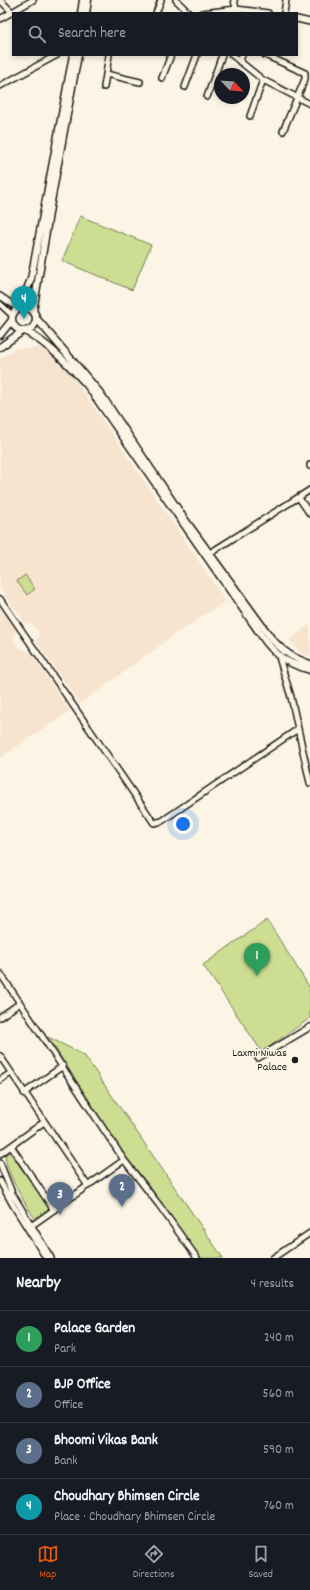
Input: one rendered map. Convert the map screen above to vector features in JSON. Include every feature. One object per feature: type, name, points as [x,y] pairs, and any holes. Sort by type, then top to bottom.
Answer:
[{"type":"main road","points":[[81,12],[83,0]]},
{"type":"main road","points":[[86,12],[88,0]]},
{"type":"main road","points":[[0,335],[19,308],[31,279],[73,56]]},
{"type":"main road","points":[[0,346],[34,325],[50,207],[78,56]]},
{"type":"main road","points":[[19,308],[26,307],[35,315],[100,393],[183,517],[275,643],[282,651],[294,658],[310,664]]},
{"type":"main road","points":[[12,318],[15,328],[24,331],[41,341],[73,369],[87,385],[174,513],[266,642],[279,657],[292,664],[310,670]]},
{"type":"street","points":[[0,0],[12,12]]},
{"type":"street","points":[[1,16],[12,12],[33,0]]},
{"type":"street","points":[[156,12],[161,0]]},
{"type":"street","points":[[176,0],[188,12]]},
{"type":"street","points":[[234,0],[236,9]]},
{"type":"street","points":[[284,12],[286,0]]},
{"type":"street","points":[[210,12],[236,9],[260,12]]},
{"type":"street","points":[[298,19],[310,22]]},
{"type":"street","points":[[0,86],[55,56]]},
{"type":"street","points":[[104,87],[109,56]]},
{"type":"street","points":[[162,78],[171,56]]},
{"type":"street","points":[[185,88],[197,56]]},
{"type":"street","points":[[207,97],[222,56]]},
{"type":"street","points":[[233,56],[263,80],[310,104]]},
{"type":"street","points":[[240,62],[242,56]]},
{"type":"street","points":[[267,56],[305,73],[283,131]]},
{"type":"street","points":[[106,74],[140,82]]},
{"type":"street","points":[[250,116],[263,80]]},
{"type":"street","points":[[0,296],[19,308]]},
{"type":"street","points":[[0,304],[12,318]]},
{"type":"street","points":[[210,553],[310,490]]},
{"type":"street","points":[[299,498],[310,514]]},
{"type":"street","points":[[0,599],[144,812],[154,823],[162,821],[298,729]]},
{"type":"street","points":[[279,657],[291,697],[310,783]]},
{"type":"street","points":[[0,973],[124,1160],[159,1205],[196,1258]]},
{"type":"street","points":[[0,1017],[20,1003]]},
{"type":"street","points":[[258,1058],[310,1027]]},
{"type":"street","points":[[0,1056],[88,1186]]},
{"type":"street","points":[[24,1093],[63,1066]]},
{"type":"street","points":[[0,1080],[11,1073]]},
{"type":"street","points":[[0,1154],[44,1122]]},
{"type":"street","points":[[11,1146],[54,1210]]},
{"type":"street","points":[[32,1226],[124,1160]]},
{"type":"street","points":[[0,1163],[12,1193],[52,1258]]},
{"type":"street","points":[[0,1177],[3,1172]]},
{"type":"street","points":[[0,1181],[12,1205],[46,1258]]},
{"type":"street","points":[[273,1258],[310,1233]]},
{"type":"shaded area","points":[[16,348],[45,348],[72,375],[226,601],[177,633],[80,704],[36,642],[39,634],[35,628],[31,623],[26,625],[0,588],[0,359]]},
{"type":"shaded area","points":[[0,606],[17,630],[13,637],[15,642],[19,647],[31,653],[70,711],[0,758]]},
{"type":"shaded area","points":[[310,624],[310,656],[302,654],[289,640]]},
{"type":"green space","points":[[80,216],[151,245],[132,290],[62,261]]},
{"type":"green space","points":[[25,575],[35,589],[27,595],[17,581]]},
{"type":"green space","points":[[267,920],[310,988],[310,1018],[262,1052],[203,965]]},
{"type":"green space","points":[[48,1037],[84,1055],[223,1258],[200,1258],[147,1183],[126,1157]]},
{"type":"green space","points":[[8,1150],[50,1208],[35,1219],[16,1187],[8,1169],[5,1153]]},
{"type":"place","name":"Choudhary Bhimsen Circle","points":[[24,319]]},
{"type":"place","name":"Palace Garden","points":[[257,976]]},
{"type":"place","name":"Laxmi Niwas Palace","points":[[295,1060]]},
{"type":"place","name":"BJP Office","points":[[122,1207]]},
{"type":"place","name":"Bhoomi Vikas Bank","points":[[60,1215]]}]
